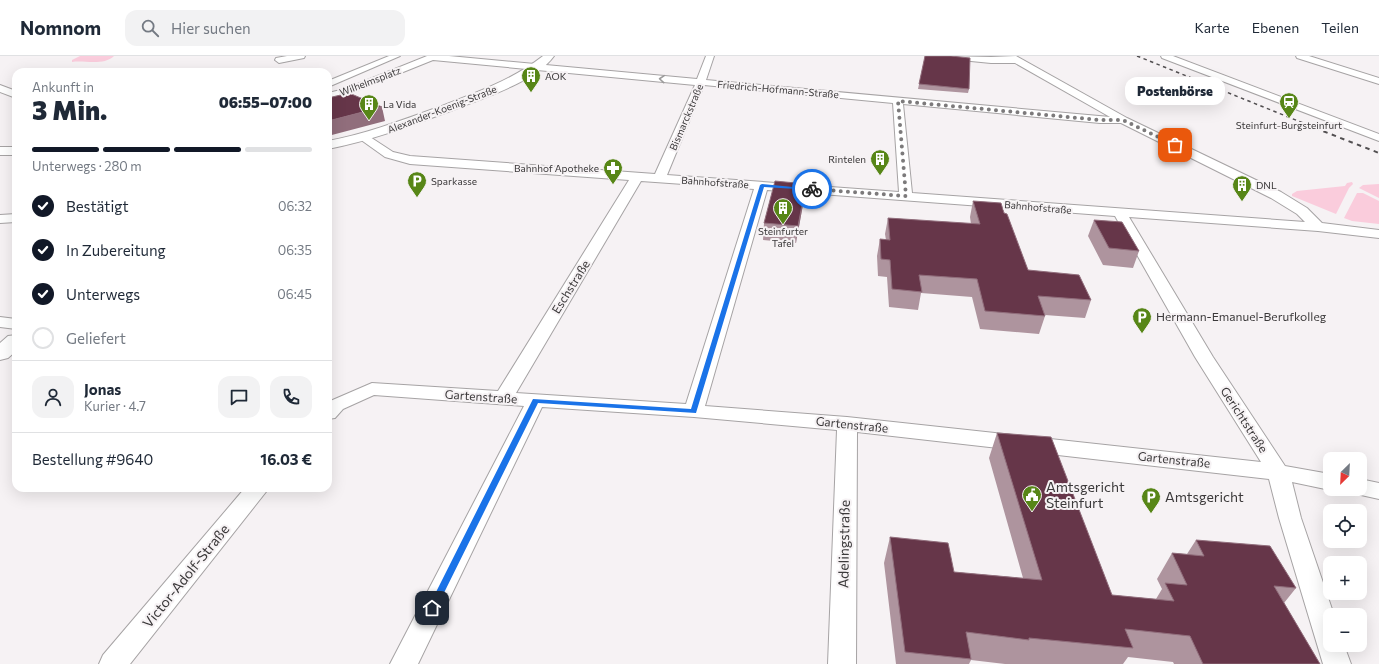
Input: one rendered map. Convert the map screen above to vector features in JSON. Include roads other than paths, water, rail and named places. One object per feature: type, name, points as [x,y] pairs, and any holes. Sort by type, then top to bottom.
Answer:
[{"type":"main road","name":"Alexander-Koenig-Straße","points":[[332,144],[395,128],[476,97],[521,77],[538,67],[549,56]]},
{"type":"main road","points":[[0,151],[12,151]]},
{"type":"main road","points":[[0,353],[12,343]]},
{"type":"street","points":[[279,60],[301,56]]},
{"type":"street","points":[[332,82],[396,56]]},
{"type":"street","name":"Friedrich-Hofmann-Straße","points":[[433,56],[1100,120],[1123,120]]},
{"type":"street","name":"Wilhelmsplatz","points":[[332,95],[348,91],[433,56]]},
{"type":"street","name":"Bismarckstraße","points":[[660,178],[701,82],[710,56]]},
{"type":"street","points":[[951,56],[999,60],[1013,58],[1123,120],[1276,195],[1302,211],[1318,227]]},
{"type":"street","points":[[1165,56],[1379,138]]},
{"type":"street","points":[[1300,56],[1379,81]]},
{"type":"street","points":[[0,88],[12,93]]},
{"type":"street","points":[[898,101],[906,196]]},
{"type":"street","name":"Bahnhofstraße","points":[[363,137],[389,155],[410,160],[1318,227],[1379,234]]},
{"type":"street","name":"Eschstraße","points":[[503,398],[638,176]]},
{"type":"street","points":[[694,411],[762,185]]},
{"type":"street","name":"Gerichtstraße","points":[[1120,213],[1204,357],[1278,472],[1290,518],[1323,622]]},
{"type":"street","points":[[0,219],[12,218]]},
{"type":"street","points":[[0,322],[12,324]]},
{"type":"street","name":"Gartenstraße","points":[[332,409],[336,405],[372,389],[694,411],[847,424],[1278,472],[1323,481]]},
{"type":"street","points":[[404,664],[536,400]]},
{"type":"street","name":"Adelingstraße","points":[[842,664],[847,424]]},
{"type":"street","points":[[1367,488],[1379,491]]},
{"type":"street","name":"Victor-Adolf-Straße","points":[[113,664],[255,492]]},
{"type":"street","name":"Gerichtstraße","points":[[1333,652],[1337,664]]},
{"type":"railway","points":[[1137,56],[1318,129]]},
{"type":"railway","points":[[1315,128],[1379,153]]},
{"type":"place","name":"AOK","points":[[531,93]]},
{"type":"place","name":"Steinfurt-Burgsteinfurt","points":[[1289,119]]},
{"type":"place","name":"La Vida","points":[[369,121]]},
{"type":"place","name":"Postenbörse","points":[[1175,145]]},
{"type":"place","name":"Rintelen","points":[[880,176]]},
{"type":"place","name":"Bahnhof Apotheke","points":[[613,185]]},
{"type":"place","name":"Sparkasse","points":[[417,198]]},
{"type":"place","name":"DNL","points":[[1242,202]]},
{"type":"place","name":"Steinfurter Tafel","points":[[783,225]]},
{"type":"place","name":"Hermann-Emanuel-Berufkolleg","points":[[1142,334]]},
{"type":"place","name":"Amtsgericht Steinfurt","points":[[1032,512]]},
{"type":"place","name":"Amtsgericht","points":[[1151,514]]}]
